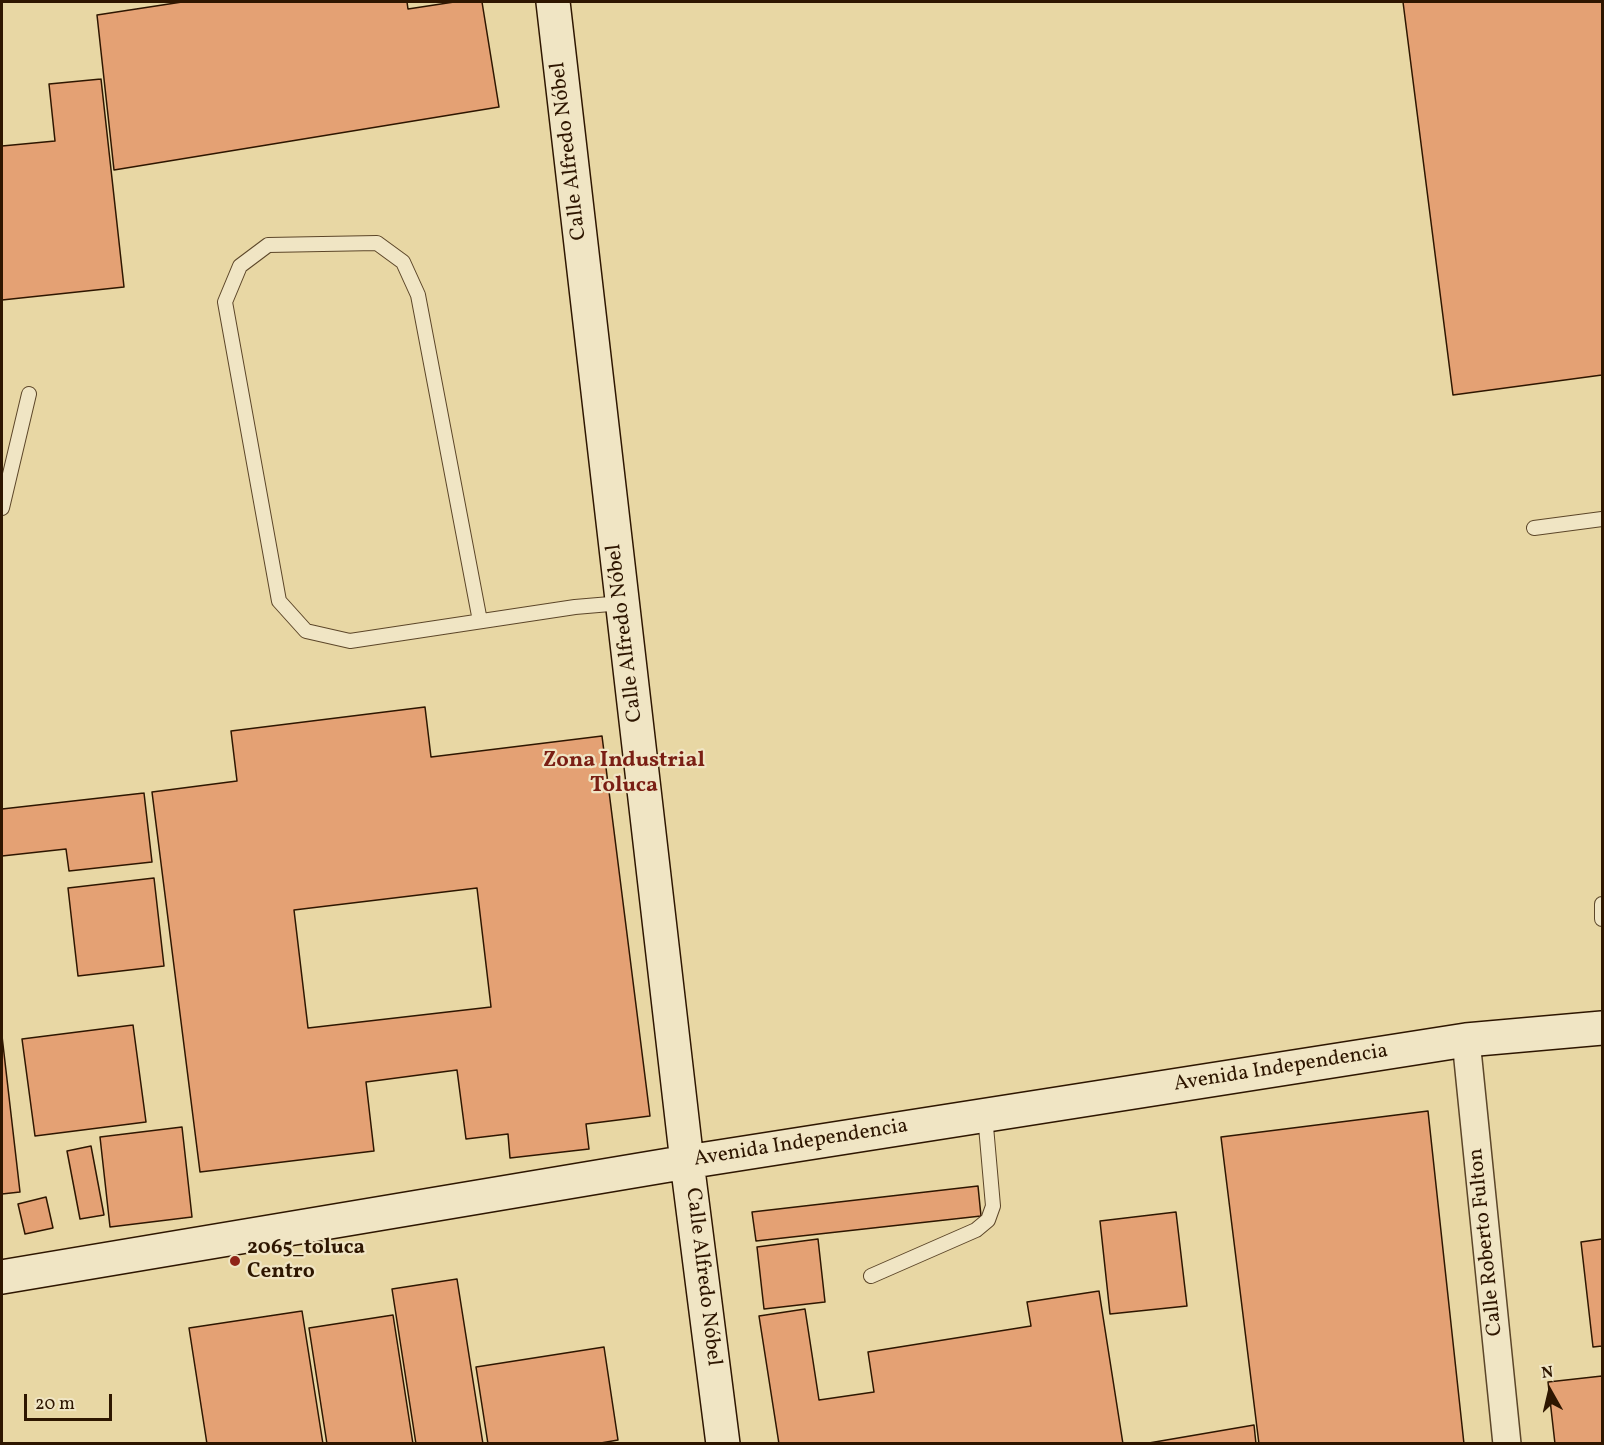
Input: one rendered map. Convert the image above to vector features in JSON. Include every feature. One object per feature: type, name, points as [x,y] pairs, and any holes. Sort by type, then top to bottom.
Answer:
[{"type":"main road","name":"Calle Alfredo Nóbel","points":[[553,2],[687,1162],[723,1443]]},
{"type":"main road","name":"Avenida Independencia","points":[[2,1277],[687,1162],[1466,1040],[1602,1028]]},
{"type":"street","name":"Calle Roberto Fulton","points":[[1466,1040],[1507,1443]]},
{"type":"lane","points":[[480,621],[418,295],[403,262],[377,243],[268,245],[240,266],[225,302],[279,601],[306,631],[350,641],[575,607],[622,603]]},
{"type":"lane","points":[[2,508],[29,394]]},
{"type":"lane","points":[[1534,528],[1602,519]]},
{"type":"lane","points":[[1602,904],[1602,919]]},
{"type":"lane","points":[[871,1276],[975,1230],[988,1221],[993,1206],[985,1115]]},
{"type":"building","points":[[182,2],[407,2],[408,9],[454,2],[482,2],[499,107],[114,170],[97,15]]},
{"type":"building","points":[[1403,2],[1602,2],[1602,375],[1453,395]]},
{"type":"building","points":[[101,79],[124,287],[2,300],[2,146],[55,141],[49,84]]},
{"type":"building","points":[[425,707],[431,757],[602,736],[650,1116],[586,1124],[589,1149],[510,1158],[508,1134],[466,1139],[457,1070],[366,1082],[374,1151],[200,1172],[152,792],[237,781],[231,731]],"holes":[[[477,888],[491,1007],[308,1028],[294,910]]]},
{"type":"building","points":[[144,793],[152,862],[69,871],[66,849],[2,856],[2,809]]},
{"type":"building","points":[[154,878],[164,966],[78,976],[68,888]]},
{"type":"building","points":[[133,1025],[146,1122],[35,1136],[22,1039]]},
{"type":"building","points":[[2,1036],[20,1192],[2,1194]]},
{"type":"building","points":[[1428,1111],[1464,1444],[1259,1444],[1221,1137]]},
{"type":"building","points":[[182,1127],[192,1217],[110,1227],[100,1137]]},
{"type":"building","points":[[91,1146],[104,1215],[80,1219],[67,1151]]},
{"type":"building","points":[[978,1186],[981,1216],[756,1241],[752,1212]]},
{"type":"building","points":[[46,1197],[53,1228],[25,1234],[18,1204]]},
{"type":"building","points":[[1176,1212],[1187,1306],[1110,1314],[1100,1221]]},
{"type":"building","points":[[818,1239],[825,1302],[764,1309],[757,1247]]},
{"type":"building","points":[[1602,1239],[1602,1346],[1593,1347],[1581,1242]]},
{"type":"building","points":[[457,1279],[483,1444],[416,1444],[392,1289]]},
{"type":"building","points":[[1099,1291],[1123,1444],[779,1444],[759,1316],[805,1309],[819,1400],[874,1392],[868,1352],[1031,1326],[1027,1302]]},
{"type":"building","points":[[302,1311],[323,1444],[207,1444],[189,1328]]},
{"type":"building","points":[[393,1315],[413,1444],[327,1444],[309,1328]]},
{"type":"building","points":[[604,1347],[618,1440],[595,1444],[488,1444],[476,1367]]},
{"type":"building","points":[[1602,1376],[1602,1444],[1555,1444],[1548,1382]]},
{"type":"building","points":[[1254,1425],[1256,1444],[1143,1444]]},
{"type":"place","name":"2065_toluca Centro","points":[[235,1261]]},
{"type":"district","name":"Zona Industrial Toluca","points":[[624,774]]}]
